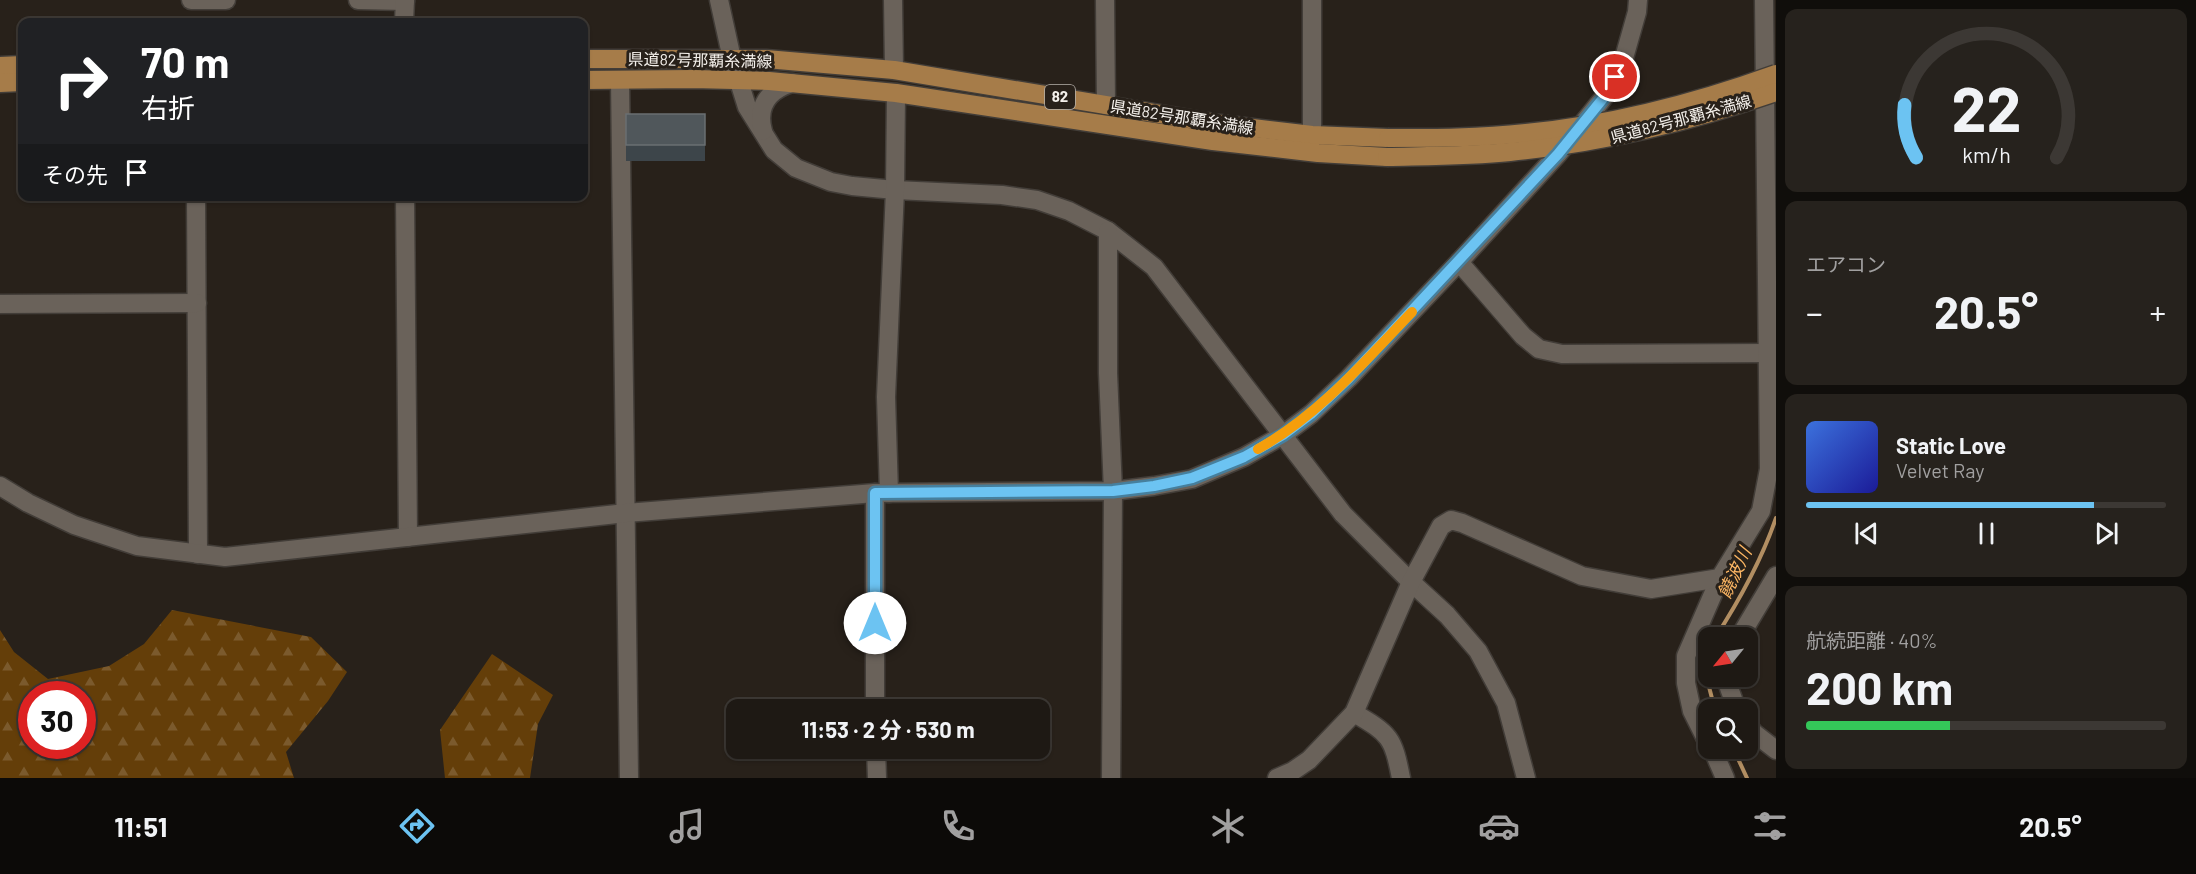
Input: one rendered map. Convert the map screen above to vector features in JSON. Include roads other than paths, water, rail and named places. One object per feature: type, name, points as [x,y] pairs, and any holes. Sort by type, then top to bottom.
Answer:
[{"type":"main road","name":"県道82号那覇糸満線","points":[[588,59],[766,59],[894,70],[1220,124],[1312,135],[1388,148],[1509,153],[1575,145],[1626,135],[1699,117],[1776,92]]},
{"type":"main road","points":[[0,66],[18,65]]},
{"type":"main road","name":"県道82号那覇糸満線","points":[[588,80],[738,80],[896,93],[1213,141],[1318,153],[1388,148],[1572,127],[1630,116],[1710,96],[1776,74]]},
{"type":"main road","points":[[0,83],[18,82]]},
{"type":"street","points":[[191,0],[226,0]]},
{"type":"street","points":[[358,0],[405,1],[404,18]]},
{"type":"street","points":[[719,0],[732,59],[747,107],[774,150],[796,168],[811,176],[852,186],[1002,195],[1036,200],[1069,211],[1108,231],[1154,267],[1343,514],[1447,615],[1478,651],[1506,703],[1526,778]]},
{"type":"street","points":[[893,0],[894,70]]},
{"type":"street","points":[[1104,0],[1106,105]]},
{"type":"street","points":[[1312,0],[1312,135]]},
{"type":"street","points":[[0,486],[56,516],[137,546],[225,557],[626,513],[882,493],[1113,491],[1192,478],[1244,457],[1283,435],[1311,414],[1349,378],[1459,262],[1558,154],[1605,96],[1624,58],[1637,12],[1638,0]]},
{"type":"street","points":[[1698,723],[1692,711],[1686,683],[1686,656],[1720,579],[1761,511],[1769,469],[1764,0]]},
{"type":"street","points":[[620,80],[629,778]]},
{"type":"street","points":[[765,138],[760,119],[765,99],[775,90],[792,83]]},
{"type":"street","points":[[875,699],[895,190],[896,93]]},
{"type":"street","points":[[196,201],[198,554]]},
{"type":"street","points":[[405,201],[408,537]]},
{"type":"street","points":[[1108,231],[1108,373],[1113,491],[1111,778]]},
{"type":"street","points":[[1459,262],[1523,336],[1539,349],[1562,354],[1769,353]]},
{"type":"street","points":[[0,304],[197,303]]},
{"type":"street","points":[[1277,778],[1309,760],[1354,713],[1411,582],[1441,526],[1451,520],[1582,576],[1651,589],[1720,579]]},
{"type":"street","points":[[1746,627],[1776,576]]},
{"type":"street","points":[[1354,713],[1382,730],[1390,738],[1397,754],[1401,778]]},
{"type":"street","points":[[1758,736],[1776,750]]},
{"type":"street","points":[[876,759],[877,778]]},
{"type":"street","points":[[1717,759],[1725,778]]},
{"type":"waterway","name":"饒波川","points":[[1722,627],[1749,580],[1776,518]]},
{"type":"waterway","name":"饒波川","points":[[1709,687],[1712,699]]},
{"type":"waterway","name":"饒波川","points":[[1738,759],[1747,778]]}]
